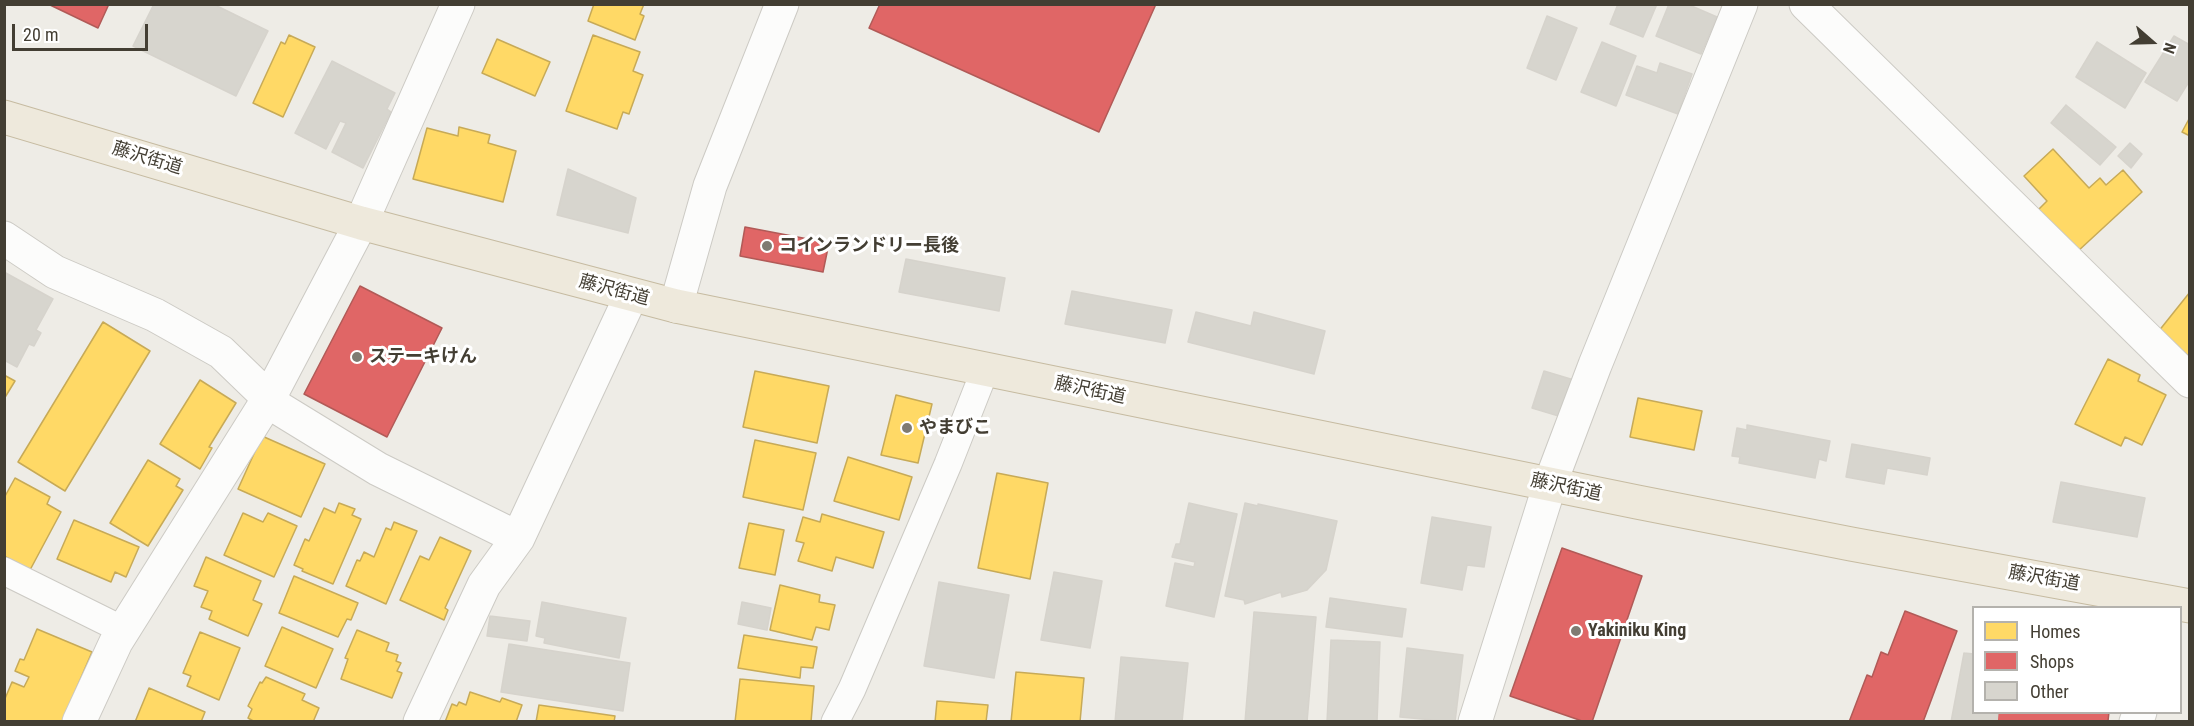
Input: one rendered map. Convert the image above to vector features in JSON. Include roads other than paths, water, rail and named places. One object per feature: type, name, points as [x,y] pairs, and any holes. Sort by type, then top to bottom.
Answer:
[{"type":"highway","name":"藤沢街道","points":[[5,117],[361,223],[631,296],[1550,484],[1851,544],[2183,606]]},
{"type":"street","points":[[79,722],[123,630],[269,398],[361,223],[458,4]]},
{"type":"street","points":[[676,306],[710,186],[782,4]]},
{"type":"street","points":[[1474,722],[1550,484],[1594,365],[1741,4]]},
{"type":"street","points":[[1806,4],[2190,381]]},
{"type":"street","points":[[4,238],[55,272],[155,315],[221,352],[280,409],[378,469],[518,538]]},
{"type":"street","points":[[420,722],[484,585],[518,538],[631,296]]},
{"type":"lane","points":[[835,722],[852,689],[986,370]]},
{"type":"lane","points":[[4,571],[123,630]]},
{"type":"place","name":"コインランドリー長後","points":[[767,246]]},
{"type":"place","name":"ステーキけん","points":[[357,357]]},
{"type":"place","name":"やまびこ","points":[[907,428]]},
{"type":"place","name":"Yakiniku King","points":[[1576,631]]}]
